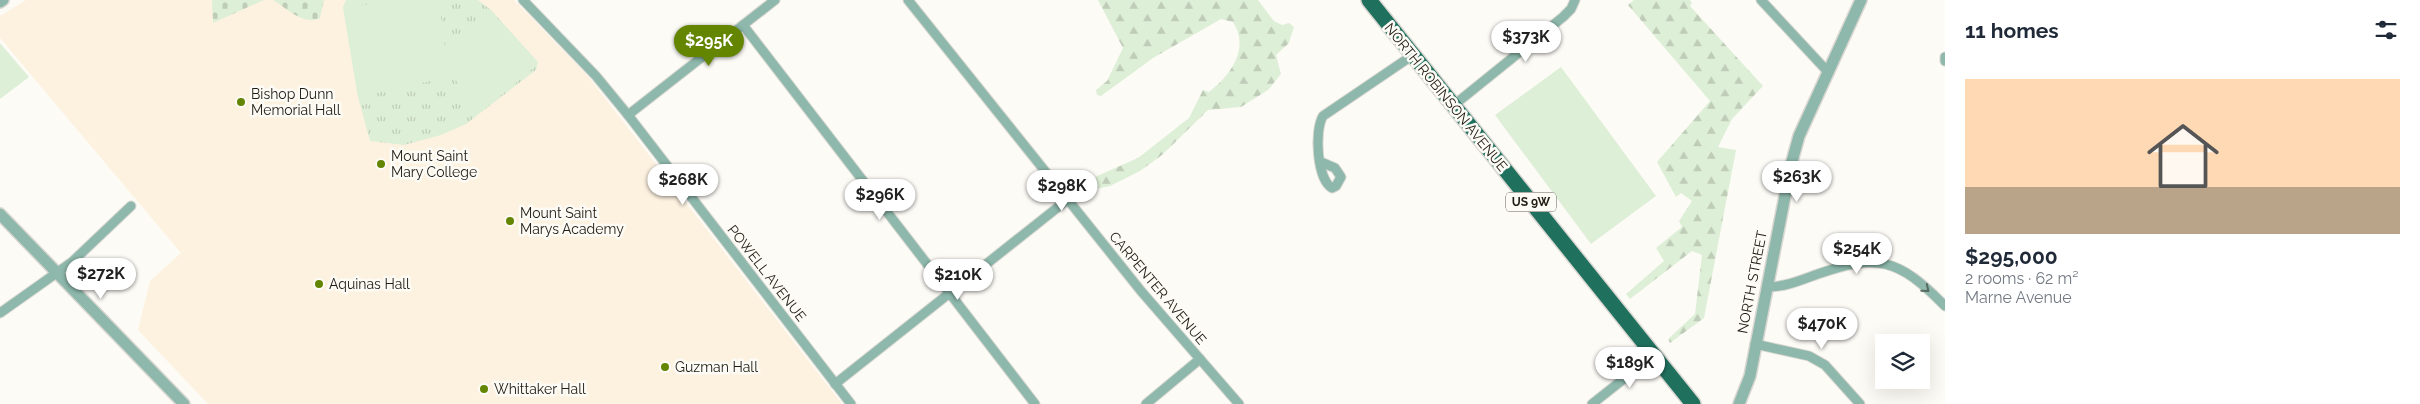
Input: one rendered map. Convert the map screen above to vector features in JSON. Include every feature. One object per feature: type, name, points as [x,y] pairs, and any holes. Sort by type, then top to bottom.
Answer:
[{"type":"highway","name":"NORTH ROBINSON AVENUE","points":[[1369,0],[1692,404]]},
{"type":"street","points":[[0,2],[4,0]]},
{"type":"street","name":"POWELL AVENUE","points":[[523,0],[596,76],[628,115],[851,404]]},
{"type":"street","points":[[628,115],[775,0]]},
{"type":"street","name":"CARPENTER AVENUE","points":[[908,0],[1141,291],[1239,404]]},
{"type":"street","points":[[1454,105],[1563,17],[1571,9],[1575,0]]},
{"type":"street","points":[[1761,0],[1828,72]]},
{"type":"street","name":"NORTH STREET","points":[[1739,404],[1750,376],[1791,165],[1799,136],[1861,0]]},
{"type":"street","points":[[742,25],[1035,404]]},
{"type":"street","points":[[1321,162],[1318,134],[1320,122],[1324,116],[1413,55]]},
{"type":"street","points":[[835,384],[1068,200]]},
{"type":"street","points":[[0,313],[72,262],[132,206]]},
{"type":"street","points":[[0,214],[184,404]]},
{"type":"street","points":[[1767,287],[1780,287],[1853,263],[1872,261],[1887,263],[1902,269],[1945,306]]},
{"type":"street","points":[[1755,344],[1809,356],[1825,365],[1860,404]]},
{"type":"street","points":[[1592,404],[1654,355]]},
{"type":"street","points":[[1146,404],[1200,359]]},
{"type":"shaded area","name":"Mount Saint Mary College","points":[[26,0],[514,0],[587,75],[842,404],[208,404],[138,330],[150,281],[181,253],[0,38],[0,16]]},
{"type":"green space","points":[[212,0],[264,0],[213,23]]},
{"type":"green space","points":[[273,0],[324,0],[320,18],[308,20],[295,15]]},
{"type":"green space","points":[[346,0],[478,0],[491,10],[538,62],[536,70],[466,124],[441,135],[404,145],[370,141],[358,97],[343,7]]},
{"type":"green space","points":[[417,0],[439,0],[445,48],[491,10],[532,63],[532,69],[481,112],[449,72],[449,77],[358,97],[343,7]]},
{"type":"green space","points":[[1098,0],[1258,0],[1274,21],[1282,25],[1289,23],[1294,27],[1289,43],[1276,55],[1281,74],[1268,90],[1241,107],[1208,110],[1162,155],[1140,171],[1110,186],[1094,189],[1090,186],[1097,176],[1138,158],[1189,118],[1203,90],[1209,92],[1231,69],[1239,51],[1240,42],[1233,22],[1221,19],[1153,58],[1101,96],[1097,95],[1096,90],[1107,81],[1123,48]]},
{"type":"green space","points":[[1634,0],[1690,0],[1692,3],[1690,6],[1763,86],[1732,119],[1718,147],[1736,150],[1704,318],[1670,343],[1668,339],[1695,314],[1702,255],[1692,251],[1630,299],[1626,294],[1664,261],[1656,248],[1682,227],[1679,221],[1692,201],[1681,193],[1676,197],[1657,162],[1710,101],[1628,5]]},
{"type":"green space","points":[[0,43],[29,77],[0,99]]},
{"type":"green space","points":[[1561,67],[1656,196],[1591,244],[1495,115]]},
{"type":"place","name":"Bishop Dunn Memorial Hall","points":[[241,102]]},
{"type":"place","name":"Mount Saint Mary College","points":[[381,164]]},
{"type":"place","name":"Mount Saint Marys Academy","points":[[510,221]]},
{"type":"place","name":"Aquinas Hall","points":[[319,284]]},
{"type":"place","name":"Guzman Hall","points":[[665,367]]},
{"type":"place","name":"Whittaker Hall","points":[[484,389]]}]
